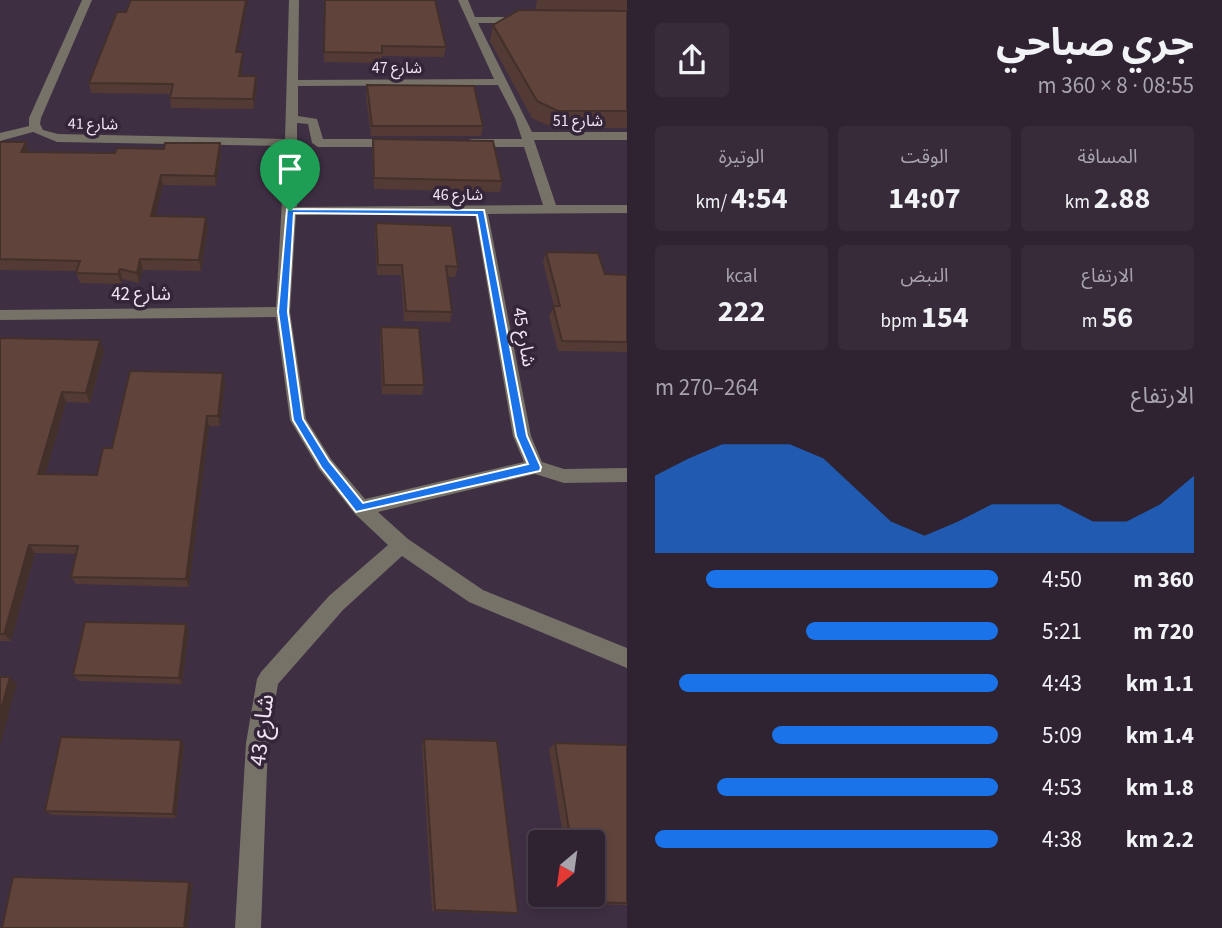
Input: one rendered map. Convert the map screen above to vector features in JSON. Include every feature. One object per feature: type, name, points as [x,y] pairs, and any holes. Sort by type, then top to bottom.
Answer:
[{"type":"street","name":"شارع 41","points":[[86,0],[35,118],[35,128],[57,138],[292,143]]},
{"type":"street","points":[[294,0],[290,211],[283,312],[298,420],[325,464],[361,508],[401,545],[476,596],[627,658]]},
{"type":"street","points":[[463,0],[529,139],[551,211]]},
{"type":"street","points":[[471,20],[536,20]]},
{"type":"street","name":"شارع 47","points":[[292,83],[503,82]]},
{"type":"street","points":[[291,119],[313,121],[317,143],[405,143]]},
{"type":"street","points":[[0,137],[35,128]]},
{"type":"street","name":"شارع 51","points":[[461,143],[627,136]]},
{"type":"street","name":"شارع 46","points":[[290,211],[481,212],[627,209]]},
{"type":"street","name":"شارع 45","points":[[481,212],[522,436],[536,467]]},
{"type":"street","name":"شارع 42","points":[[0,315],[283,312]]},
{"type":"street","points":[[361,508],[536,467],[564,476],[627,475]]},
{"type":"street","name":"شارع 43","points":[[248,928],[257,743],[268,680],[336,603],[401,545]]},
{"type":"building","points":[[131,0],[246,0],[236,52],[243,52],[239,76],[256,76],[253,99],[170,98],[173,84],[89,83],[117,12],[126,12]]},
{"type":"building","points":[[325,0],[435,0],[446,47],[382,46],[382,53],[324,52]]},
{"type":"building","points":[[519,10],[627,11],[627,111],[558,111],[537,101],[493,25]]},
{"type":"building","points":[[367,85],[474,86],[483,126],[372,126]]},
{"type":"building","points":[[373,139],[493,141],[502,181],[374,178]]},
{"type":"building","points":[[0,142],[26,142],[21,152],[115,153],[117,148],[164,149],[165,143],[220,143],[215,176],[161,175],[151,216],[206,217],[199,260],[140,259],[137,273],[120,269],[118,274],[76,273],[80,261],[0,259]]},
{"type":"building","points":[[376,223],[452,226],[458,267],[446,266],[452,312],[406,311],[402,265],[378,265]]},
{"type":"building","points":[[546,252],[598,253],[605,274],[627,275],[627,342],[562,341],[553,306],[560,306]]},
{"type":"building","points":[[381,327],[419,328],[424,385],[384,385]]},
{"type":"building","points":[[0,338],[100,340],[86,393],[62,392],[38,474],[97,475],[103,448],[112,448],[130,371],[223,373],[218,416],[207,416],[186,579],[71,577],[78,546],[29,545],[4,634],[0,634]]},
{"type":"building","points":[[85,622],[186,624],[179,678],[73,675]]},
{"type":"building","points":[[0,677],[10,677],[0,713]]},
{"type":"building","points":[[61,737],[181,740],[173,814],[45,811]]},
{"type":"building","points":[[424,739],[497,741],[518,913],[435,910]]},
{"type":"building","points":[[555,743],[627,745],[627,903],[606,903],[606,830],[569,830]]},
{"type":"building","points":[[13,877],[189,882],[184,928],[2,928]]},
{"type":"route","points":[[290,211],[481,212],[522,436],[536,467],[361,508],[325,464],[298,420],[283,312],[290,211]]}]
